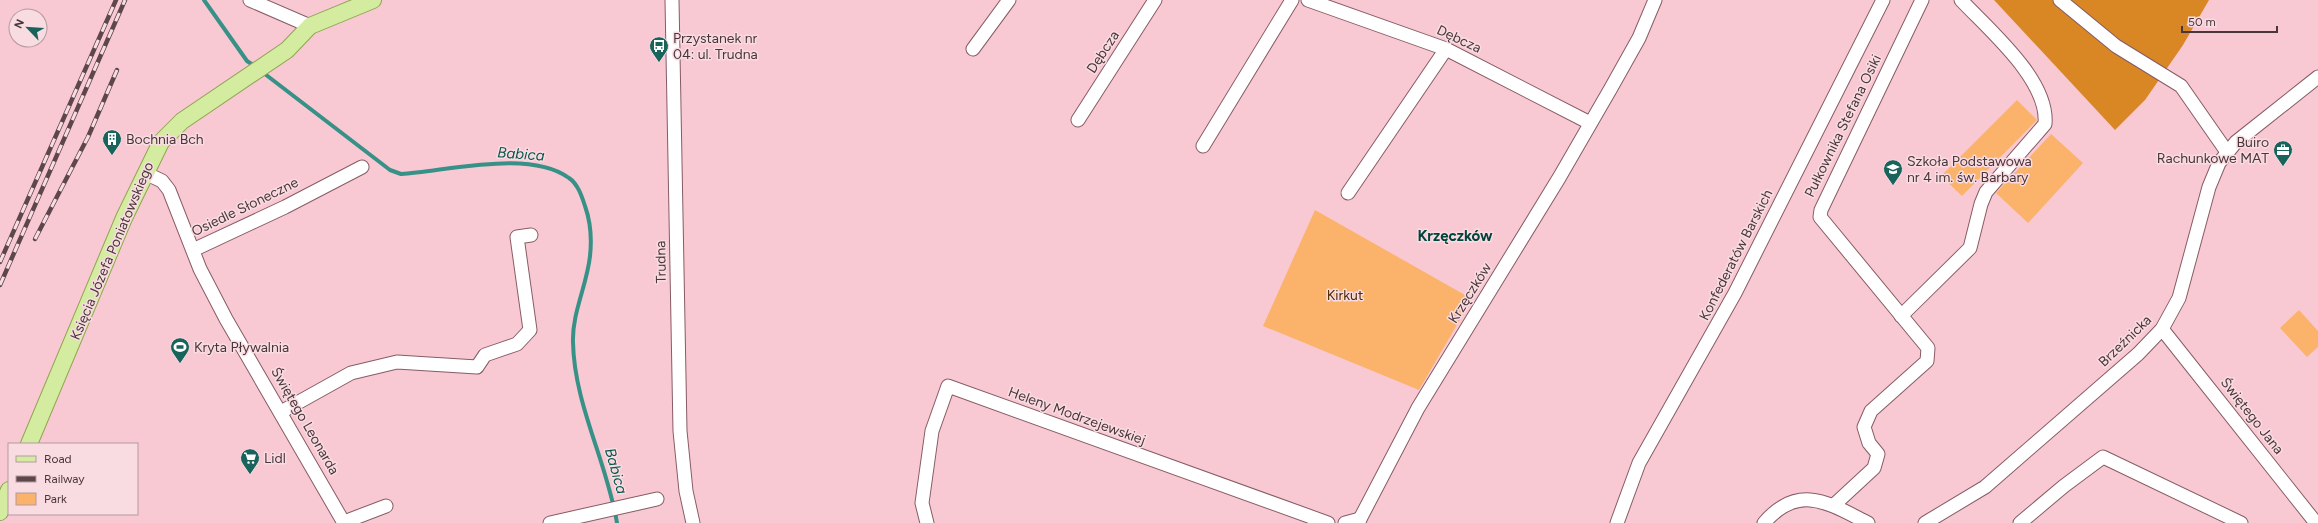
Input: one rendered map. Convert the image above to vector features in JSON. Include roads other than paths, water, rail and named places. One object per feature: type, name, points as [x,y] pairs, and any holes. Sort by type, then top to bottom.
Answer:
[{"type":"main road","name":"Księcia Józefa Poniatowskiego","points":[[29,443],[145,173],[161,142],[174,128],[287,50],[310,26],[373,0]]},
{"type":"main road","points":[[0,512],[8,492]]},
{"type":"street","points":[[250,0],[310,26]]},
{"type":"street","name":"Trudna","points":[[672,0],[680,431],[686,491],[693,523]]},
{"type":"street","points":[[973,49],[1009,0]]},
{"type":"street","name":"Dębcza","points":[[1078,120],[1155,0]]},
{"type":"street","points":[[1204,146],[1292,0]]},
{"type":"street","name":"Dębcza","points":[[1308,0],[1446,49],[1590,123]]},
{"type":"street","name":"Krzęczków","points":[[1363,521],[1418,408],[1559,178],[1638,38],[1655,0]]},
{"type":"street","name":"Konfederatów Barskich","points":[[1617,523],[1639,464],[1735,293],[1884,0]]},
{"type":"street","name":"Pułkownika Stefana Osiki","points":[[1834,506],[1874,468],[1878,454],[1869,443],[1864,427],[1871,411],[1927,361],[1928,348],[1820,217],[1821,210],[1922,0]]},
{"type":"street","points":[[1901,316],[1970,248],[1981,204],[1986,192],[2045,124],[2046,113],[2037,91],[2022,66],[1962,0]]},
{"type":"street","points":[[2060,0],[2116,46],[2181,86],[2227,152]]},
{"type":"street","points":[[1348,193],[1446,49]]},
{"type":"street","name":"Brzeźnicka","points":[[1925,523],[1985,487],[2138,354],[2162,329],[2179,298],[2209,187],[2219,163],[2236,142],[2318,77]]},
{"type":"street","name":"Osiedle Słoneczne","points":[[193,250],[311,193],[362,166]]},
{"type":"street","name":"Świętego Leonarda","points":[[145,173],[162,181],[169,190],[193,250],[226,318],[344,522]]},
{"type":"street","points":[[281,412],[351,373],[396,362],[477,367],[485,355],[517,344],[530,330],[517,237],[532,235]]},
{"type":"street","name":"Świętego Jana","points":[[2162,329],[2315,516]]},
{"type":"street","name":"Heleny Modrzejewskiej","points":[[927,523],[922,503],[932,431],[948,386],[1328,523]]},
{"type":"street","points":[[2020,523],[2064,486],[2103,457],[2241,523]]},
{"type":"street","points":[[550,523],[657,499]]},
{"type":"street","points":[[1764,523],[1778,510],[1801,500],[1820,500],[1868,523]]},
{"type":"street","points":[[344,522],[386,506]]},
{"type":"street","points":[[1345,523],[1363,521]]},
{"type":"waterway","name":"Babica","points":[[204,0],[247,61],[256,67]]},
{"type":"waterway","name":"Babica","points":[[261,71],[390,170],[401,174],[465,166],[511,163],[553,169],[569,178],[575,184],[587,212],[590,225],[591,243],[586,278],[573,331],[575,365],[579,388],[606,478],[617,523]]},
{"type":"railway","points":[[0,262],[116,0]]},
{"type":"railway","points":[[0,285],[125,0]]},
{"type":"railway","points":[[35,239],[88,137],[117,70]]},
{"type":"place","name":"Przystanek nr 04: ul. Trudna","points":[[659,63]]},
{"type":"place","name":"Bochnia Bch","points":[[112,156]]},
{"type":"place","name":"Buiro Rachunkowe MAT","points":[[2283,167]]},
{"type":"place","name":"Szkoła Podstawowa nr 4 im. św. Barbary","points":[[1893,186]]},
{"type":"place","name":"Kryta Pływalnia","points":[[180,364]]},
{"type":"place","name":"Lidl","points":[[250,475]]},
{"type":"district","name":"Krzęczków","points":[[1455,236]]},
{"type":"park label","name":"Kirkut","points":[[1345,295]]}]
